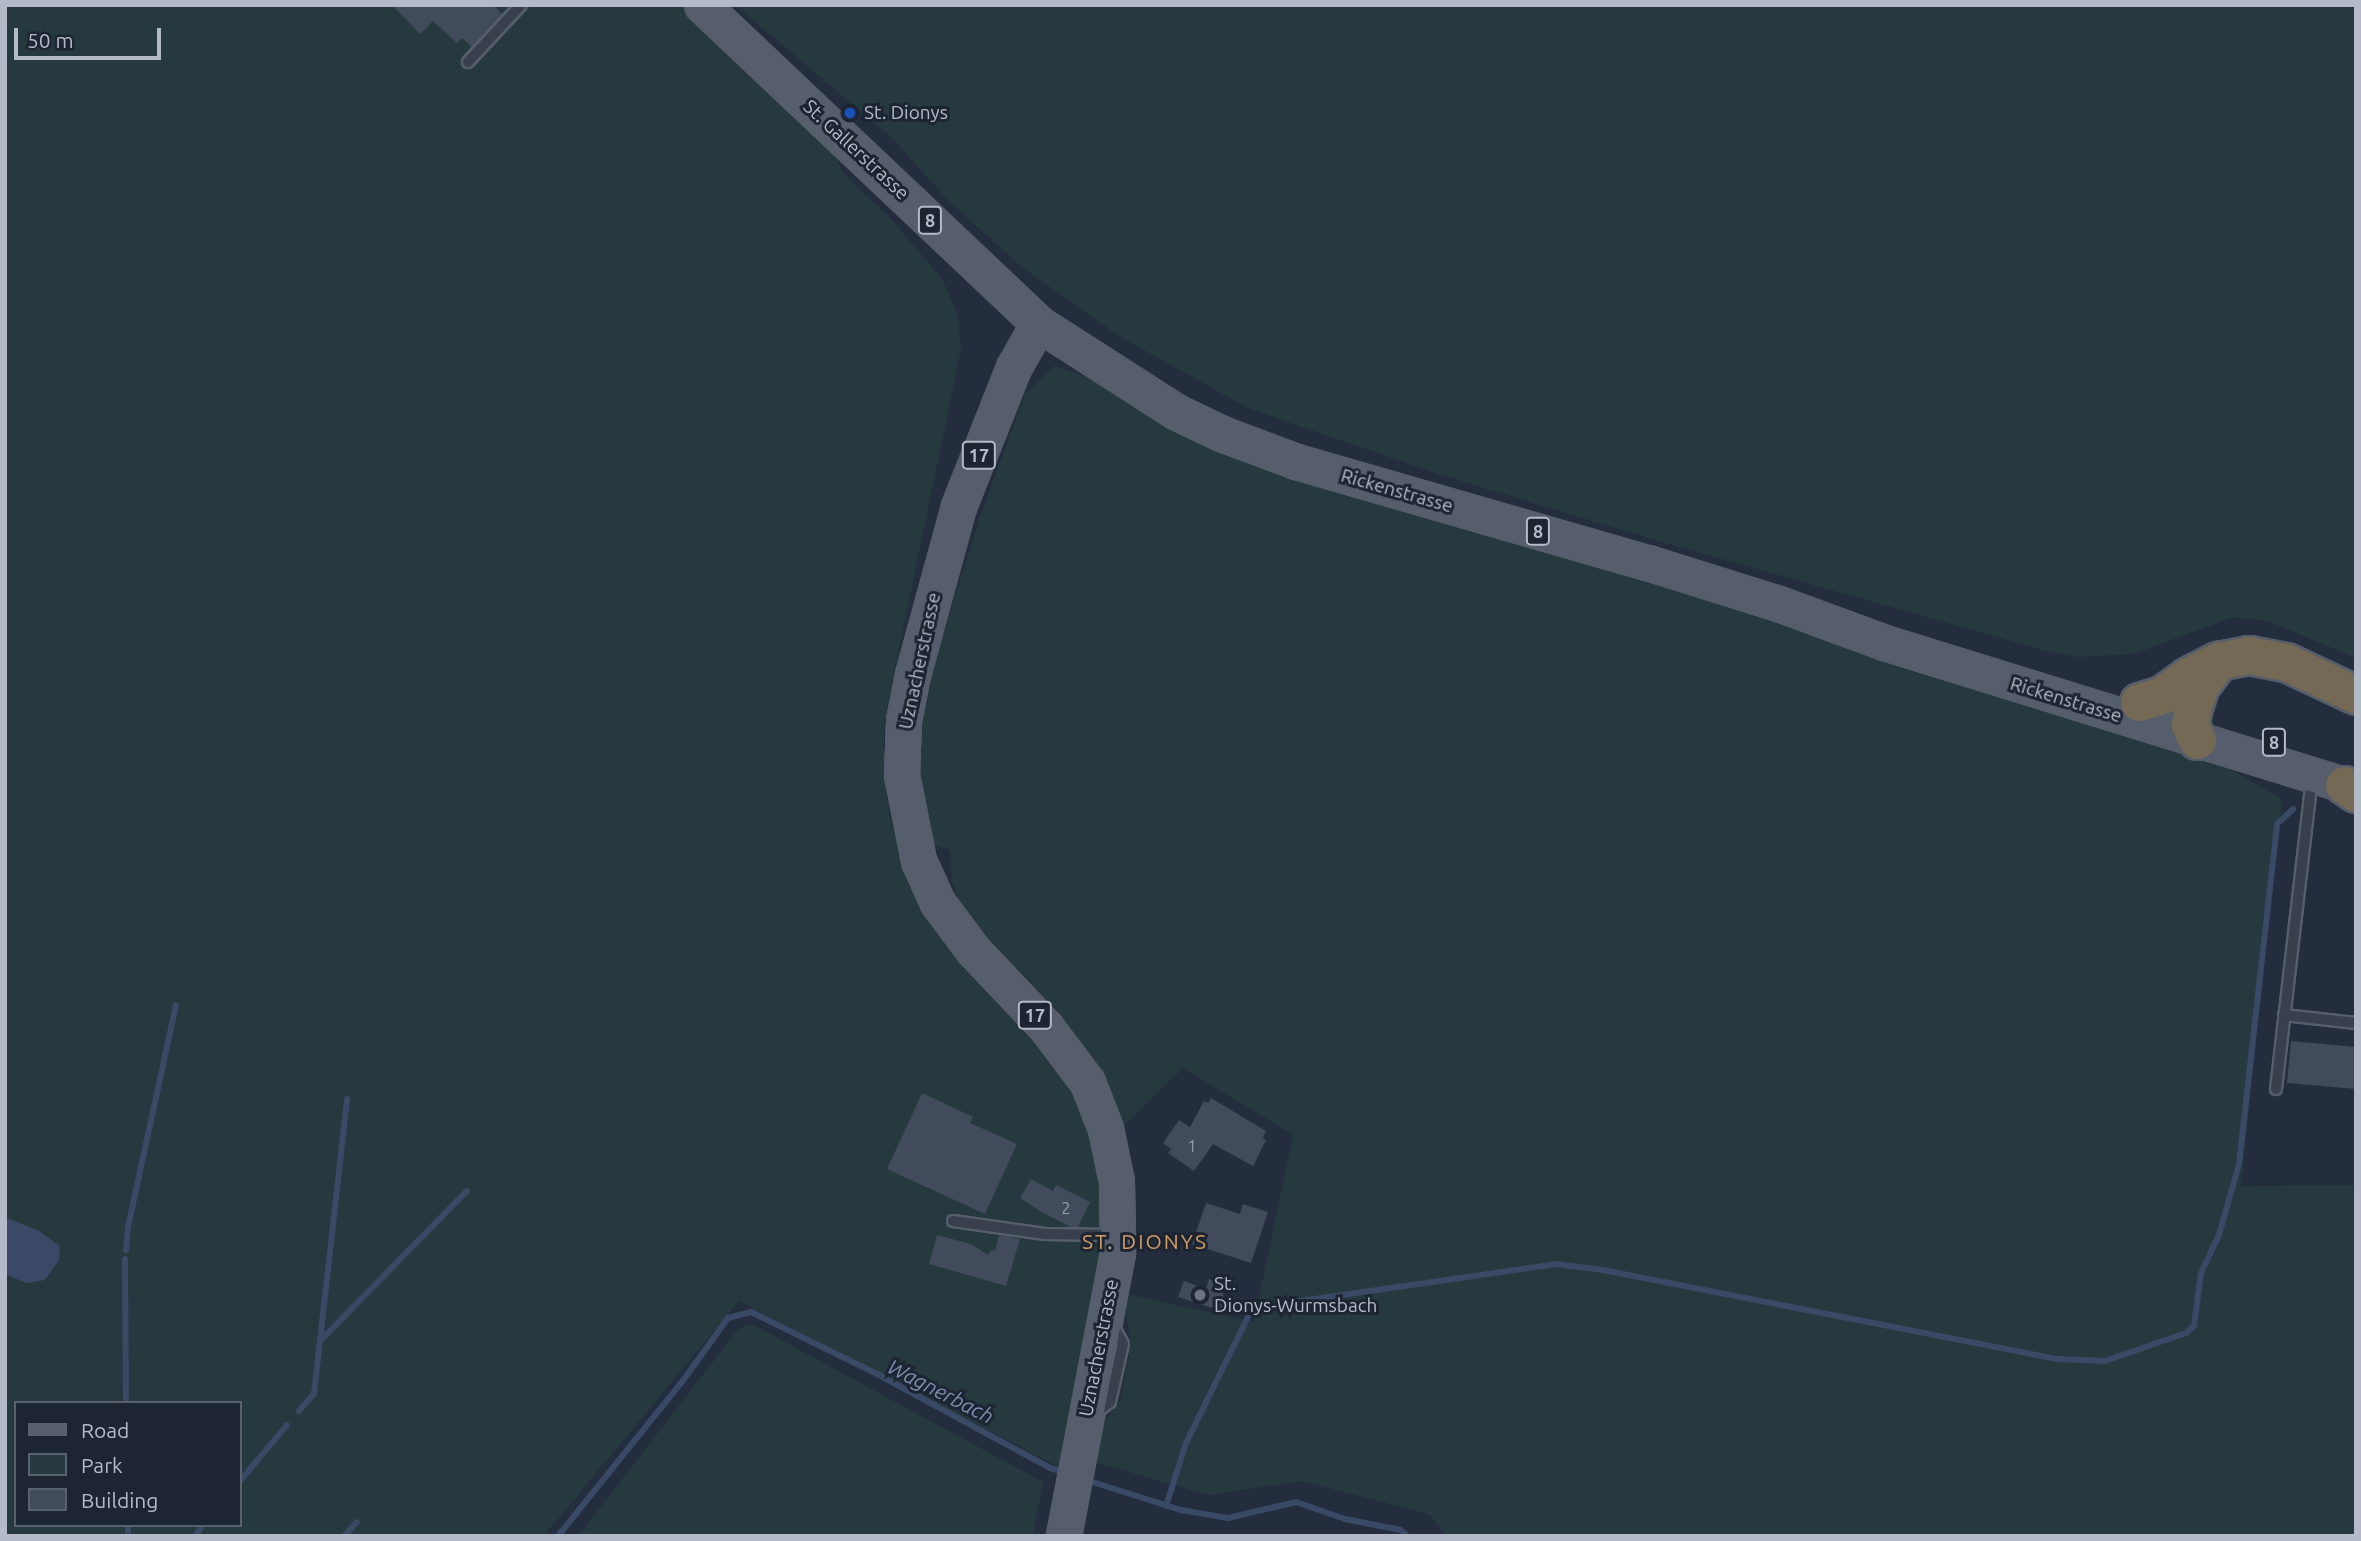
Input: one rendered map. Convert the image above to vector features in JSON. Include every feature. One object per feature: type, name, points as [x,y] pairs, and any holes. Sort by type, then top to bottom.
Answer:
[{"type":"highway","points":[[2139,702],[2162,695],[2188,676],[2218,661],[2249,655],[2286,662],[2356,695]]},
{"type":"highway","points":[[2194,729],[2200,686],[2218,661]]},
{"type":"main road","name":"St. Gallerstrasse","points":[[702,5],[1039,324]]},
{"type":"main road","name":"Rickenstrasse","points":[[1039,324],[1176,412],[1222,434],[1297,462],[1779,604],[1885,643],[2194,729],[2345,782]]},
{"type":"main road","name":"Uznacherstrasse","points":[[1039,324],[1014,368],[959,507],[913,675],[904,721],[902,775],[919,861],[938,903],[973,950],[1046,1027],[1088,1083],[1106,1129],[1117,1182],[1118,1253],[1064,1536]]},
{"type":"main road","name":"Rickenstrasse","points":[[1779,604],[1832,610],[2139,702],[2194,729],[2345,782]]},
{"type":"lane","points":[[468,62],[521,5]]},
{"type":"lane","points":[[2276,1089],[2284,1015],[2345,782]]},
{"type":"lane","points":[[2284,1015],[2356,1023]]},
{"type":"lane","points":[[953,1221],[1045,1234],[1117,1235]]},
{"type":"green space","points":[[5,5],[702,5],[834,151],[842,172],[894,222],[942,279],[958,315],[961,349],[891,688],[884,729],[884,770],[889,813],[901,857],[916,893],[941,934],[1029,1030],[1060,1070],[1078,1105],[1097,1157],[1104,1199],[1103,1234],[1059,1467],[739,1301],[544,1536],[5,1536]]},
{"type":"green space","points":[[735,5],[2356,5],[2356,658],[2268,621],[2234,617],[2133,654],[2077,657],[2050,652],[1655,540],[1438,474],[1248,408],[1119,336],[1023,268],[948,200],[891,137]]},
{"type":"green space","points":[[1055,366],[1741,604],[2208,756],[2282,799],[2241,1186],[2356,1185],[2356,1536],[1447,1536],[1429,1514],[1302,1481],[1209,1495],[1091,1461],[1091,1441],[1121,1399],[1131,1341],[1122,1293],[1254,1322],[1293,1135],[1183,1068],[1120,1129],[1058,1011],[962,910],[952,882],[950,850],[929,844],[913,731],[980,517],[1025,394]]},
{"type":"green space","points":[[752,1324],[1043,1482],[1033,1536],[578,1536],[739,1328]]},
{"type":"water","points":[[5,1217],[39,1231],[60,1246],[59,1260],[45,1280],[26,1283],[5,1274]]},
{"type":"building","points":[[392,5],[493,5],[502,14],[472,47],[462,38],[457,43],[433,21],[420,34]]},
{"type":"building","points":[[2291,1041],[2356,1047],[2356,1089],[2287,1083]]},
{"type":"building","points":[[922,1093],[973,1117],[970,1123],[1017,1144],[985,1214],[887,1169]]},
{"type":"building","points":[[1211,1098],[1266,1131],[1263,1138],[1266,1140],[1253,1166],[1213,1144],[1194,1171],[1168,1153],[1171,1149],[1163,1143],[1179,1120],[1190,1127],[1204,1101],[1208,1103]]},
{"type":"building","points":[[1031,1179],[1053,1191],[1056,1185],[1090,1202],[1078,1227],[1071,1227],[1043,1213],[1020,1198]]},
{"type":"building","points":[[1206,1203],[1240,1214],[1243,1204],[1268,1212],[1251,1263],[1192,1244]]},
{"type":"building","points":[[937,1235],[971,1244],[988,1255],[991,1250],[995,1251],[999,1235],[1020,1239],[1006,1286],[929,1264]]},
{"type":"building","name":"St. Dionys-Wurmsbach","points":[[1209,1279],[1223,1285],[1221,1290],[1226,1301],[1222,1311],[1178,1297],[1184,1281],[1206,1289]]},
{"type":"waterway","points":[[1166,1506],[1186,1443],[1249,1315],[1280,1304],[1556,1264],[1603,1270],[2057,1359],[2105,1361],[2186,1333],[2194,1326],[2201,1273],[2219,1235],[2239,1164],[2277,824],[2293,809]]},
{"type":"waterway","points":[[126,1250],[128,1227],[176,1005]]},
{"type":"waterway","points":[[299,1411],[314,1394],[347,1099]]},
{"type":"waterway","points":[[320,1341],[467,1191]]},
{"type":"waterway","points":[[125,1259],[126,1401]]},
{"type":"waterway","name":"Wagnerbach","points":[[558,1536],[682,1382],[728,1318],[751,1312],[877,1374],[1050,1468],[1067,1473]]},
{"type":"waterway","points":[[242,1479],[287,1425]]},
{"type":"waterway","name":"Wagnerbach","points":[[1083,1479],[1181,1510],[1228,1518],[1296,1502],[1345,1519],[1401,1530],[1407,1536]]},
{"type":"waterway","points":[[344,1536],[357,1522]]},
{"type":"waterway","points":[[128,1527],[128,1536]]},
{"type":"waterway","points":[[195,1536],[202,1527]]},
{"type":"place","name":"St. Dionys","points":[[850,113]]},
{"type":"place","name":"St. Dionys-Wurmsbach","points":[[1200,1295]]},
{"type":"district","name":"ST. DIONYS","points":[[1145,1241]]}]
